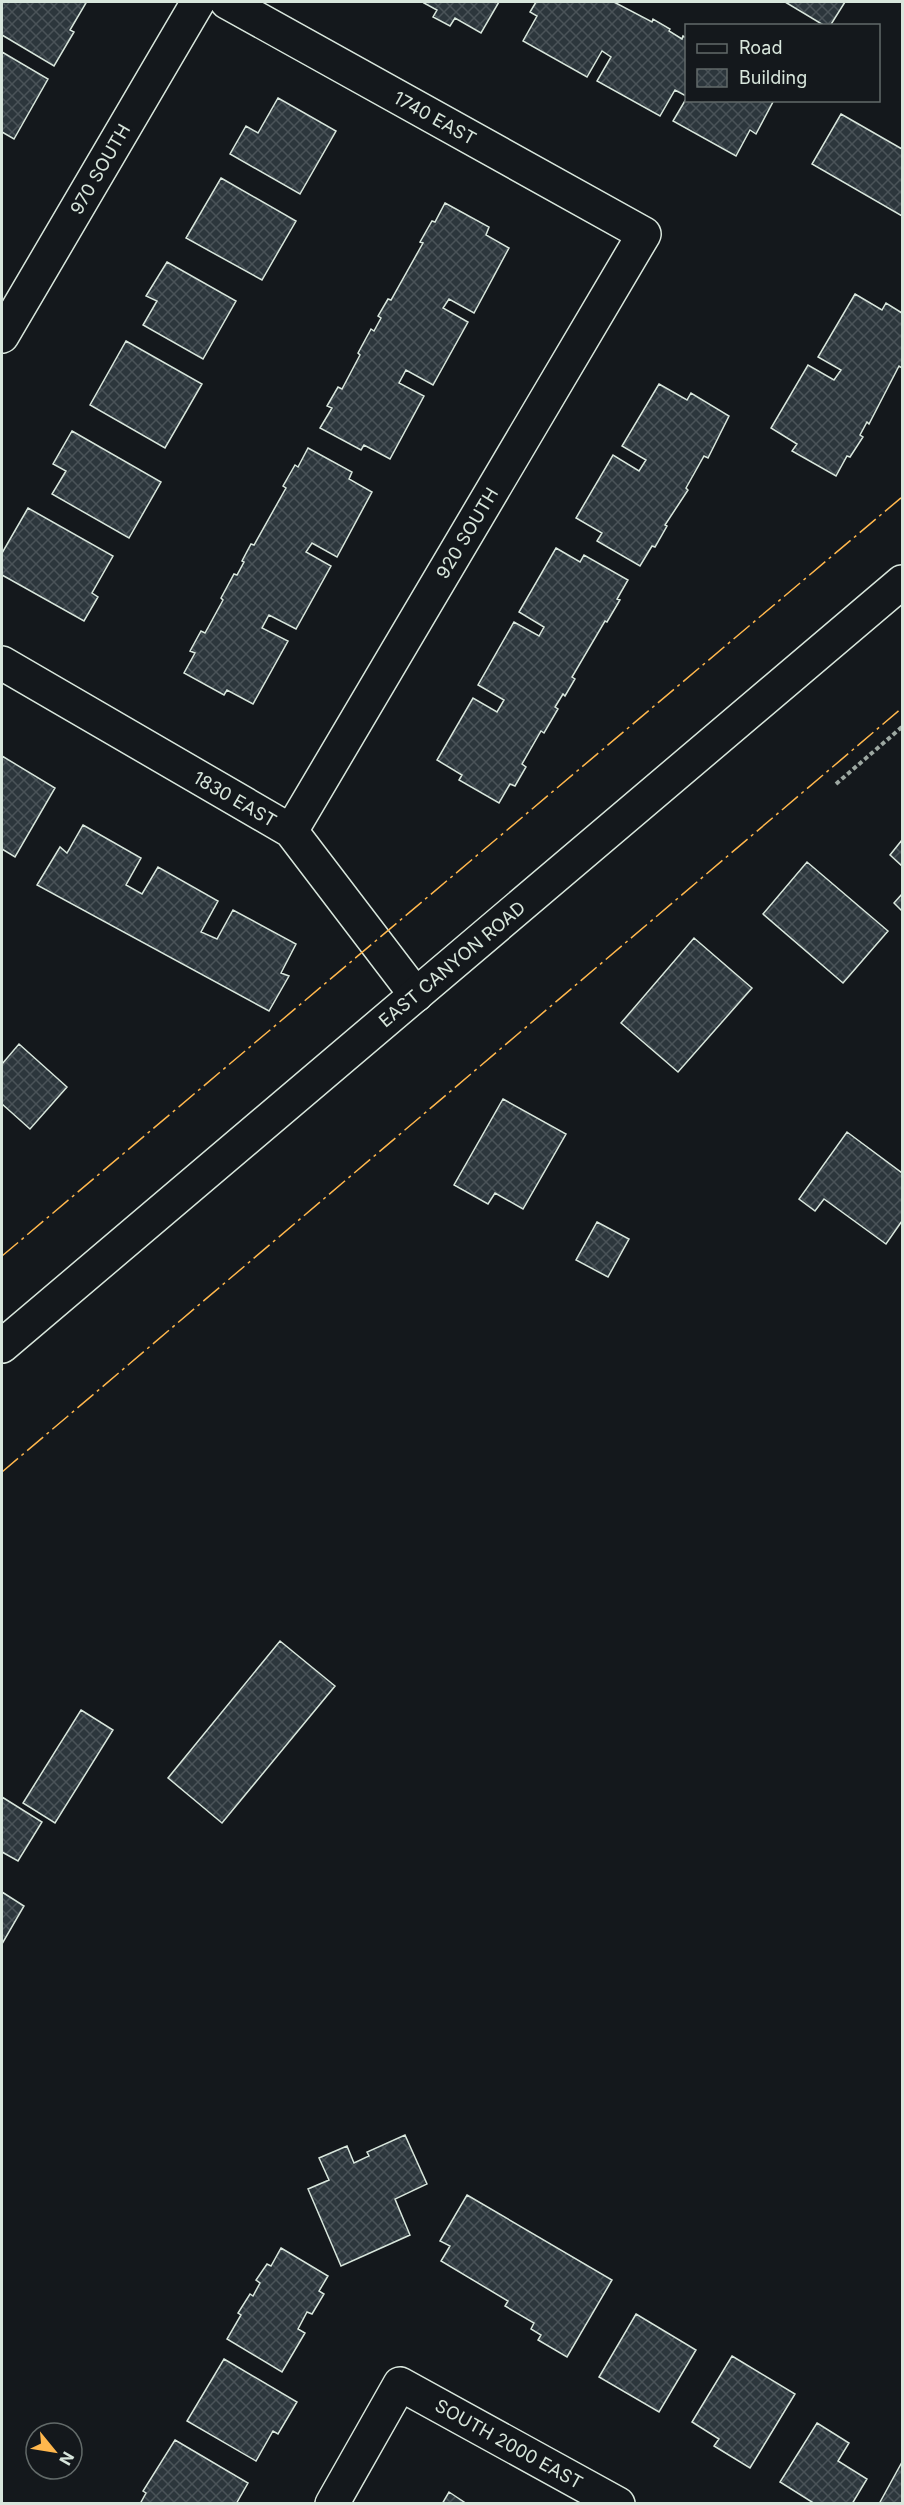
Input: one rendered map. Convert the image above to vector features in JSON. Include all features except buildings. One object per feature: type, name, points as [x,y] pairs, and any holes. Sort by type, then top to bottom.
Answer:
[{"type":"street","name":"970 SOUTH","points":[[2,336],[198,2]]},
{"type":"street","name":"1740 EAST","points":[[227,2],[644,234]]},
{"type":"street","name":"920 SOUTH","points":[[291,831],[644,234]]},
{"type":"street","name":"EAST CANYON ROAD","points":[[2,1346],[903,582]]},
{"type":"street","name":"1830 EAST","points":[[2,663],[291,831],[416,995]]},
{"type":"street","name":"SOUTH 2000 EAST","points":[[332,2504],[400,2384],[618,2504]]},
{"type":"path","points":[[836,784],[903,727]]},
{"type":"power","points":[[2,1256],[902,497]]},
{"type":"power","points":[[2,1472],[902,708]]}]
